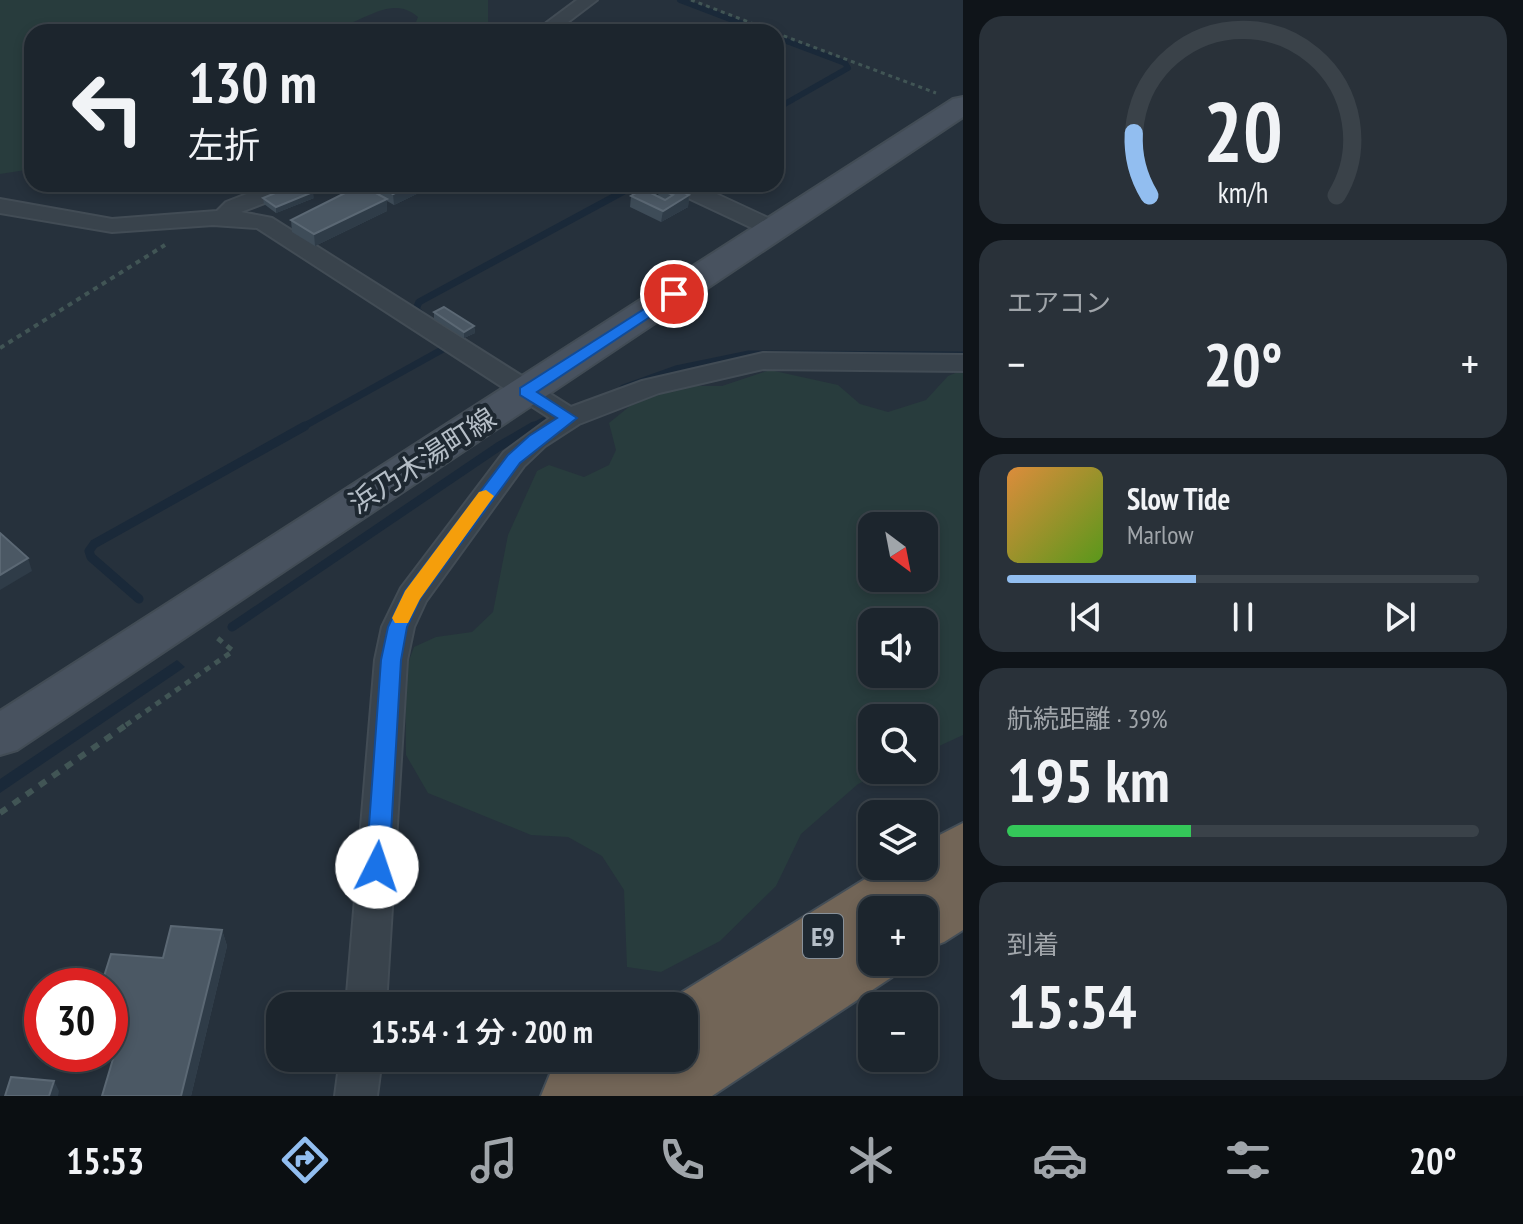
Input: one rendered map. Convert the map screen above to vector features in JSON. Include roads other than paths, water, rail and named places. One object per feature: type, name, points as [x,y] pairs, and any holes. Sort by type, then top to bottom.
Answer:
[{"type":"highway","name":"E9","points":[[698,1015],[963,847]]},
{"type":"highway","points":[[938,915],[963,899]]},
{"type":"highway","name":"E9","points":[[656,1096],[858,967]]},
{"type":"highway","points":[[572,1096],[609,1072]]},
{"type":"main road","name":"浜乃木湯町線","points":[[0,736],[773,229],[956,102]]},
{"type":"street","points":[[554,24],[588,0]]},
{"type":"street","points":[[224,217],[234,207],[272,192]]},
{"type":"street","points":[[694,192],[773,229]]},
{"type":"street","points":[[0,206],[34,210],[99,226],[224,217],[243,217],[264,223],[569,418]]},
{"type":"street","points":[[367,992],[391,660],[398,627],[412,596],[514,459],[535,440],[569,418],[651,387],[763,361],[963,363]]},
{"type":"street","points":[[356,1096],[359,1072]]},
{"type":"water","points":[[177,660],[185,667],[0,793],[0,779]]},
{"type":"waterway","points":[[680,0],[743,24]]},
{"type":"waterway","points":[[784,40],[845,63],[848,68],[784,104]]},
{"type":"waterway","points":[[425,318],[416,309],[419,302],[622,192]]},
{"type":"waterway","points":[[301,428],[454,343]]},
{"type":"waterway","points":[[623,388],[676,369],[749,354],[963,355]]},
{"type":"waterway","points":[[530,428],[543,421]]},
{"type":"waterway","points":[[139,599],[91,557],[89,551],[94,544],[305,426]]},
{"type":"waterway","points":[[232,627],[498,447],[534,426]]}]
